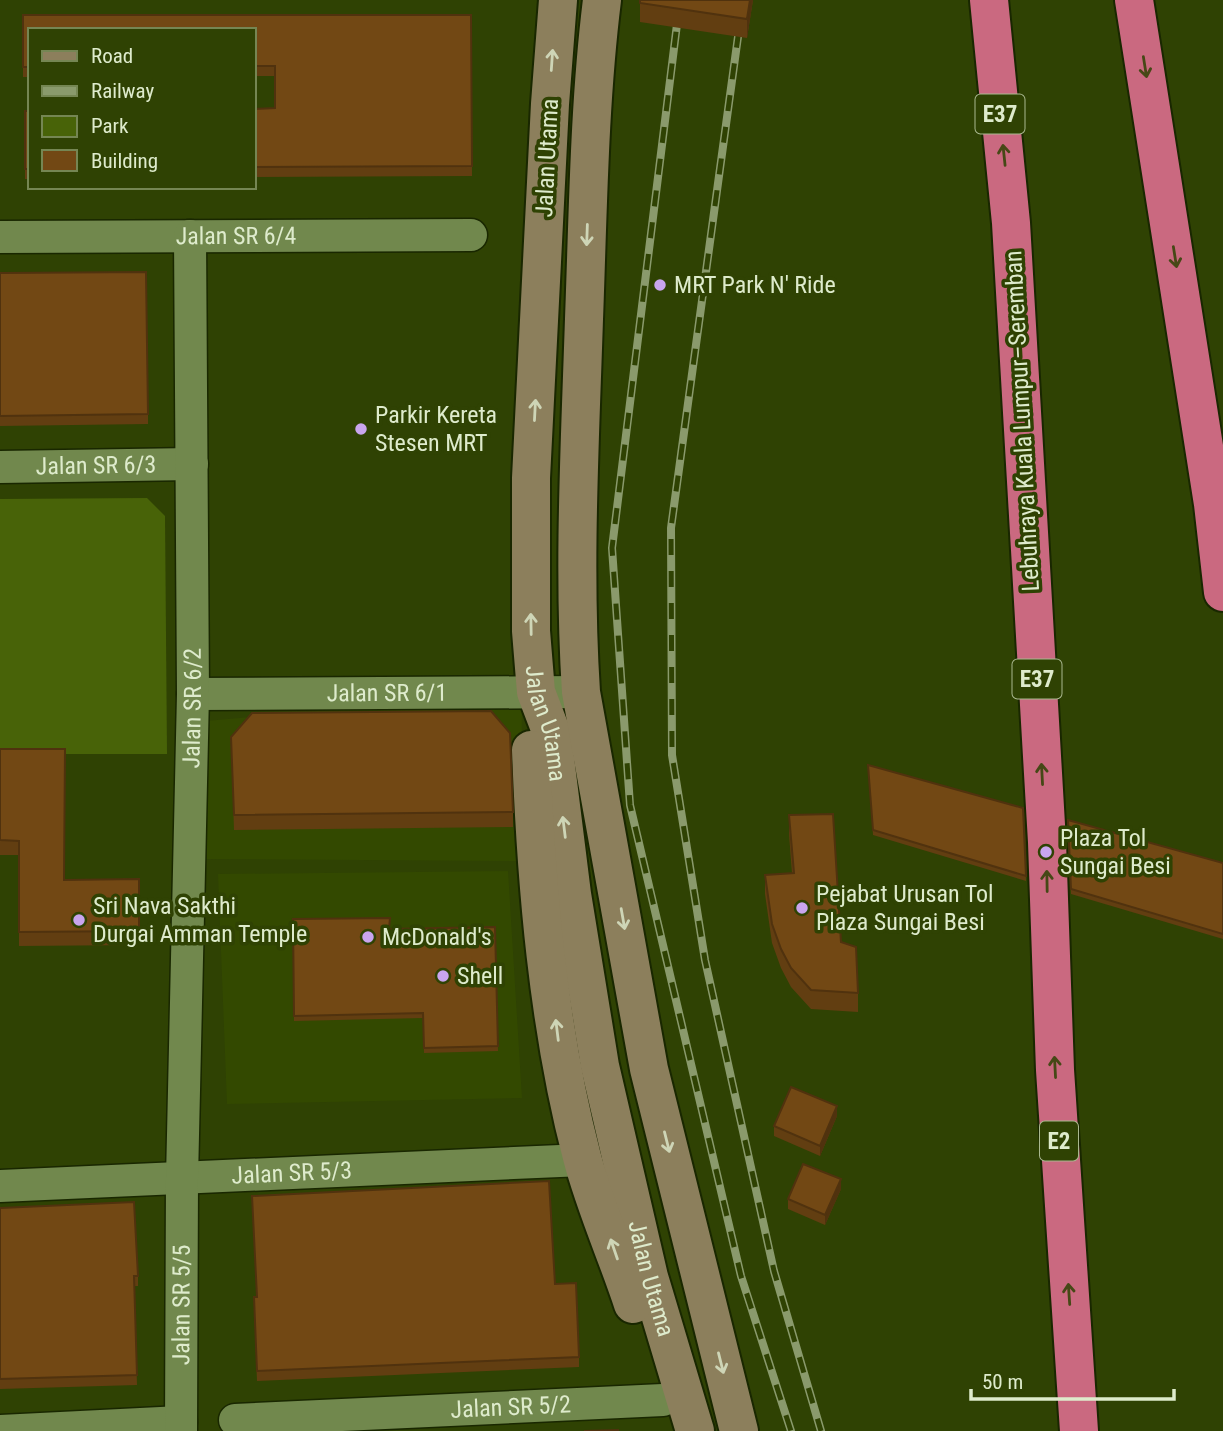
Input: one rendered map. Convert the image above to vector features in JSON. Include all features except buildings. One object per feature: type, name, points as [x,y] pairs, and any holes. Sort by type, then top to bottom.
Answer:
[{"type":"highway","name":"Lebuhraya Kuala Lumpur–Seremban","points":[[989,0],[1011,223],[1046,842]]},
{"type":"highway","points":[[1134,0],[1213,504],[1223,592]]},
{"type":"highway","name":"E2","points":[[1046,842],[1055,1070],[1079,1431]]},
{"type":"street","name":"Jalan Utama","points":[[558,0],[550,104],[531,478],[531,631],[536,692],[552,734],[572,894],[600,1066],[649,1277],[695,1431]]},
{"type":"street","name":"Jalan Utama","points":[[602,0],[589,167],[578,483],[577,628],[582,692],[649,1069],[738,1431]]},
{"type":"street","name":"Jalan SR 6/4","points":[[0,237],[471,235]]},
{"type":"street","name":"Jalan SR 6/2","points":[[181,1179],[193,694],[190,236]]},
{"type":"street","name":"Jalan SR 6/3","points":[[0,467],[192,464]]},
{"type":"street","points":[[536,692],[531,737],[539,894],[563,1077],[583,1160],[626,1284],[667,1416]]},
{"type":"street","name":"Jalan SR 6/1","points":[[193,694],[582,692]]},
{"type":"street","name":"Jalan SR 5/3","points":[[0,1186],[583,1160]]},
{"type":"street","name":"Jalan SR 5/5","points":[[181,1179],[181,1427]]},
{"type":"street","name":"Jalan SR 5/2","points":[[235,1420],[667,1416]]},
{"type":"street","points":[[0,1431],[181,1427]]},
{"type":"shaded area","points":[[522,693],[521,861],[206,859],[206,721]]},
{"type":"shaded area","points":[[508,871],[522,1098],[227,1104],[218,874]]},
{"type":"green space","points":[[147,498],[165,516],[167,754],[0,754],[0,499]]},
{"type":"railway","points":[[680,0],[612,548],[630,805],[741,1276],[791,1431]]},
{"type":"railway","points":[[743,0],[671,528],[672,755],[705,960],[774,1271],[821,1431]]},
{"type":"place","name":"MRT Park N' Ride","points":[[660,285]]},
{"type":"place","name":"Parkir Kereta Stesen MRT","points":[[361,429]]},
{"type":"place","name":"Plaza Tol Sungai Besi","points":[[1046,852]]},
{"type":"place","name":"Pejabat Urusan Tol Plaza Sungai Besi","points":[[802,908]]},
{"type":"place","name":"Sri Nava Sakthi Durgai Amman Temple","points":[[79,920]]},
{"type":"place","name":"McDonald's","points":[[368,937]]},
{"type":"place","name":"Shell","points":[[443,976]]}]
